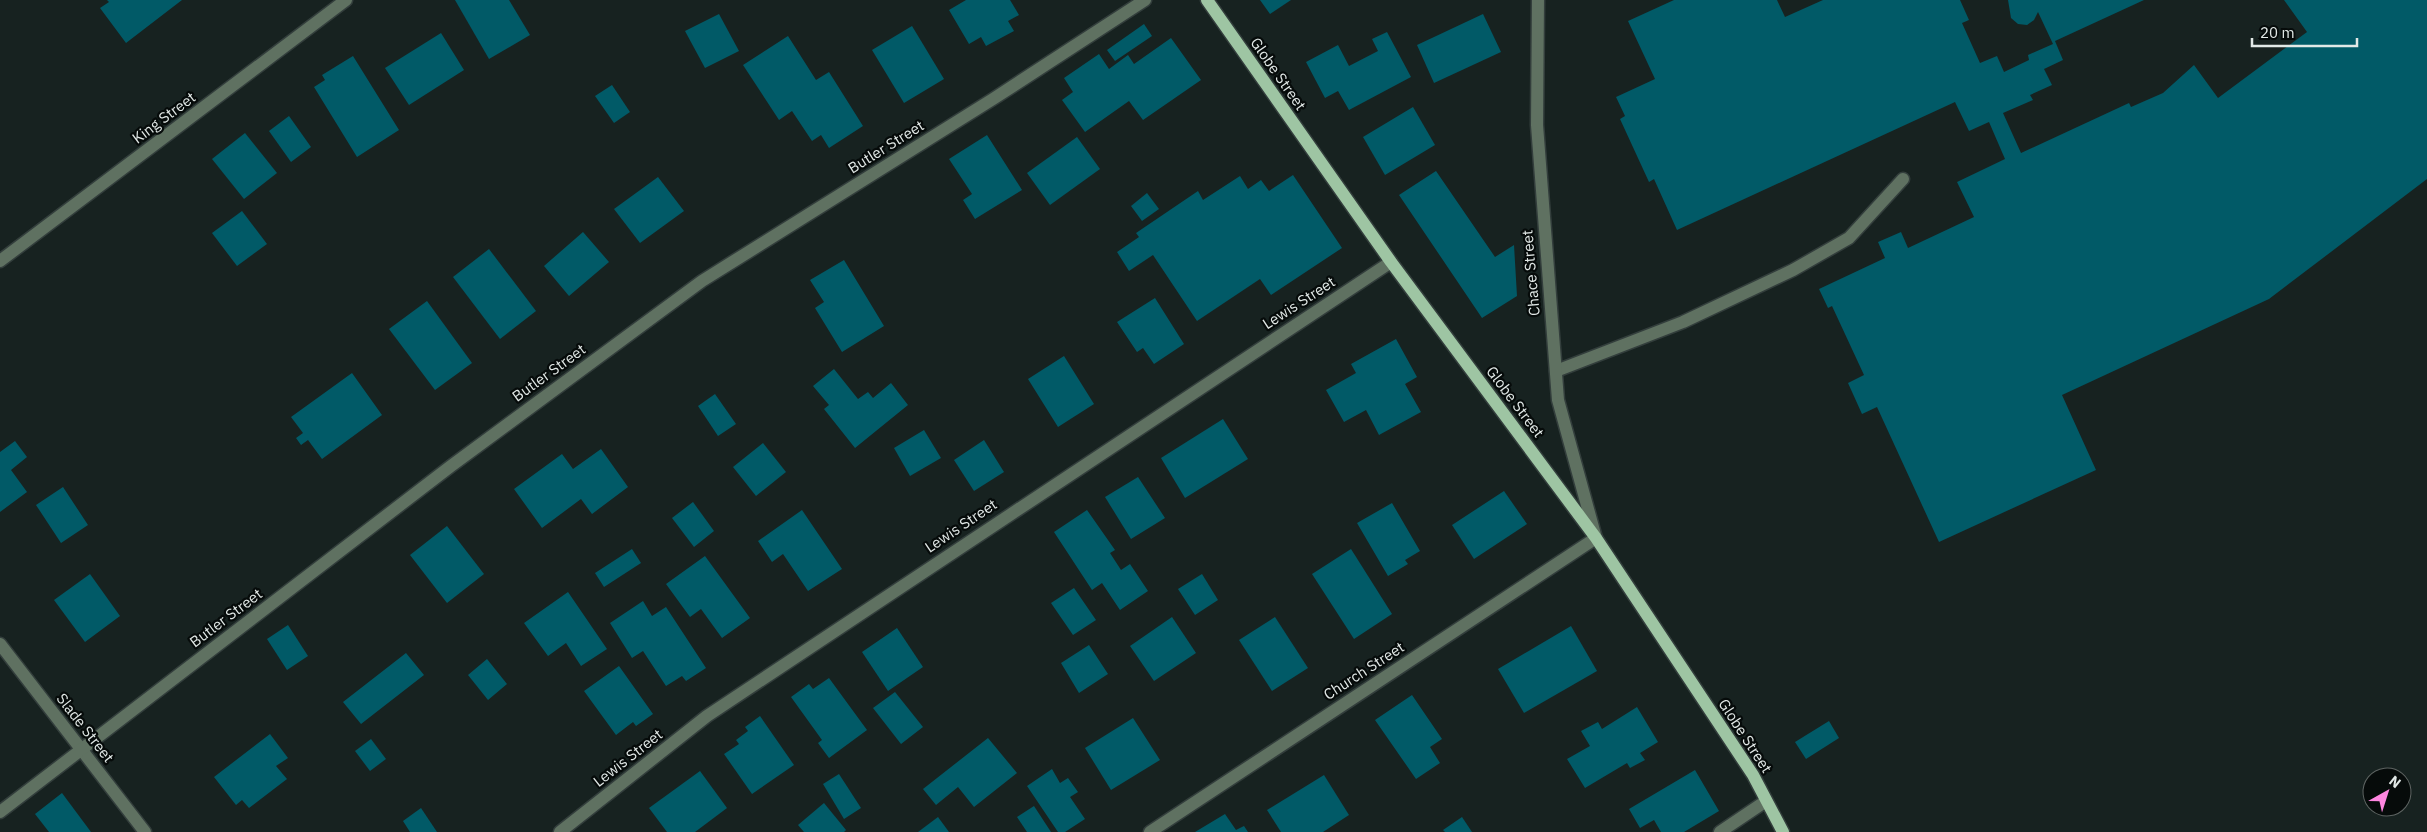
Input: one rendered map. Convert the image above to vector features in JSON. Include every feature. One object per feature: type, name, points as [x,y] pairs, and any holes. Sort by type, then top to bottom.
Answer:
[{"type":"main road","name":"Globe Street","points":[[1206,0],[1391,262],[1596,538],[1753,775],[1783,832]]},
{"type":"street","name":"King Street","points":[[0,261],[346,0]]},
{"type":"street","name":"Butler Street","points":[[0,812],[451,466],[702,281],[993,99],[1145,0]]},
{"type":"street","name":"Chace Street","points":[[1538,0],[1537,125],[1558,400],[1596,538]]},
{"type":"street","points":[[1556,371],[1683,322],[1794,270],[1849,238],[1903,179]]},
{"type":"street","name":"Lewis Street","points":[[560,832],[707,716],[1391,262]]},
{"type":"street","name":"Church Street","points":[[1150,832],[1596,538]]},
{"type":"street","name":"Slade Street","points":[[0,644],[146,832]]},
{"type":"street","points":[[1720,832],[1766,801]]},
{"type":"building","points":[[107,0],[182,0],[126,43],[100,8],[109,2]]},
{"type":"building","points":[[455,0],[509,0],[530,35],[489,59]]},
{"type":"building","points":[[966,0],[1010,0],[1019,15],[1008,21],[1014,31],[986,46],[981,37],[969,44],[949,10]]},
{"type":"building","points":[[1260,0],[1291,0],[1270,14]]},
{"type":"building","points":[[1674,0],[1777,0],[1785,17],[1823,0],[1960,0],[1969,20],[1962,23],[1980,63],[1997,56],[2004,72],[2029,60],[2028,55],[2053,44],[2038,12],[2034,20],[2027,25],[2018,24],[2011,18],[2008,0],[2144,0],[2055,41],[2063,60],[2044,69],[2052,85],[2030,95],[2033,100],[2003,113],[2021,153],[2129,103],[2131,107],[2163,93],[2194,65],[2218,98],[2307,32],[2284,0],[2427,0],[2427,179],[2269,299],[2062,395],[2096,470],[1939,542],[1877,407],[1862,414],[1848,383],[1864,375],[1832,306],[1828,308],[1819,289],[1885,258],[1878,242],[1901,232],[1908,248],[1974,217],[1957,182],[2005,159],[1989,122],[1969,131],[1955,102],[1677,230],[1654,179],[1649,182],[1620,119],[1625,116],[1616,97],[1655,79],[1628,21]]},
{"type":"building","points":[[719,14],[739,51],[705,68],[685,31]]},
{"type":"building","points":[[1483,14],[1501,52],[1434,83],[1417,45]]},
{"type":"building","points":[[1144,24],[1152,36],[1115,61],[1107,50]]},
{"type":"building","points":[[912,26],[944,79],[904,103],[872,50]]},
{"type":"building","points":[[1387,32],[1411,77],[1349,110],[1338,91],[1325,98],[1306,62],[1338,45],[1349,66],[1378,51],[1372,39]]},
{"type":"building","points":[[441,33],[464,70],[409,105],[385,68]]},
{"type":"building","points":[[788,36],[816,80],[829,72],[863,126],[829,148],[821,135],[812,141],[792,111],[779,120],[743,65]]},
{"type":"building","points":[[1171,38],[1201,80],[1143,120],[1129,101],[1085,132],[1062,100],[1073,92],[1064,78],[1099,54],[1109,69],[1128,55],[1134,64]]},
{"type":"building","points":[[353,56],[399,130],[357,157],[314,87],[325,80],[322,75]]},
{"type":"building","points":[[612,85],[630,112],[614,123],[595,96]]},
{"type":"building","points":[[1413,107],[1435,145],[1385,175],[1363,137]]},
{"type":"building","points":[[289,116],[311,147],[291,162],[269,131]]},
{"type":"building","points":[[245,133],[277,173],[244,199],[212,159]]},
{"type":"building","points":[[987,135],[1022,190],[975,219],[963,200],[972,194],[949,159]]},
{"type":"building","points":[[1077,137],[1100,169],[1050,205],[1027,173]]},
{"type":"building","points":[[1436,171],[1495,257],[1514,245],[1517,296],[1482,318],[1399,195]]},
{"type":"building","points":[[1293,175],[1342,248],[1271,295],[1260,279],[1197,321],[1153,255],[1129,271],[1117,252],[1139,237],[1136,233],[1198,191],[1203,200],[1240,176],[1248,189],[1261,180],[1269,191]]},
{"type":"building","points":[[658,177],[684,211],[640,243],[614,209]]},
{"type":"building","points":[[1147,193],[1159,209],[1142,221],[1131,206]]},
{"type":"building","points":[[242,211],[267,244],[237,266],[212,233]]},
{"type":"building","points":[[583,232],[609,262],[569,296],[544,266]]},
{"type":"building","points":[[489,249],[536,311],[500,339],[453,277]]},
{"type":"building","points":[[844,260],[884,326],[842,352],[815,308],[824,302],[810,280]]},
{"type":"building","points":[[1155,298],[1184,344],[1154,364],[1143,348],[1137,352],[1117,322]]},
{"type":"building","points":[[427,301],[472,363],[435,390],[389,329]]},
{"type":"building","points":[[1396,339],[1417,377],[1405,384],[1421,412],[1379,435],[1366,410],[1344,422],[1326,390],[1356,373],[1351,364]]},
{"type":"building","points":[[1064,356],[1094,404],[1058,427],[1028,379]]},
{"type":"building","points":[[834,369],[858,399],[868,392],[873,398],[891,383],[908,405],[855,448],[824,409],[829,405],[813,386]]},
{"type":"building","points":[[352,373],[382,415],[322,459],[308,440],[301,445],[296,438],[303,433],[291,417]]},
{"type":"building","points":[[715,394],[736,424],[718,436],[698,406]]},
{"type":"building","points":[[1223,419],[1248,459],[1185,498],[1161,458]]},
{"type":"building","points":[[924,430],[941,458],[910,476],[894,448]]},
{"type":"building","points":[[984,440],[1004,472],[974,491],[954,460]]},
{"type":"building","points":[[15,441],[27,457],[11,470],[27,492],[0,512],[0,452]]},
{"type":"building","points":[[763,443],[786,472],[756,496],[733,467]]},
{"type":"building","points":[[601,449],[628,487],[592,514],[581,499],[542,528],[514,489],[562,454],[573,469]]},
{"type":"building","points":[[1138,477],[1165,518],[1131,539],[1105,497]]},
{"type":"building","points":[[63,487],[88,525],[61,543],[36,505]]},
{"type":"building","points":[[1504,491],[1527,524],[1474,559],[1452,525]]},
{"type":"building","points":[[693,502],[714,531],[694,547],[672,518]]},
{"type":"building","points":[[1392,503],[1420,551],[1405,560],[1408,564],[1388,576],[1357,523]]},
{"type":"building","points":[[802,510],[842,569],[808,591],[783,554],[772,562],[758,541]]},
{"type":"building","points":[[1087,510],[1115,550],[1110,553],[1121,570],[1130,564],[1148,591],[1120,610],[1102,583],[1092,590],[1054,532]]},
{"type":"building","points":[[447,526],[484,574],[447,603],[410,555]]},
{"type":"building","points":[[632,549],[641,563],[604,587],[595,573]]},
{"type":"building","points":[[1351,549],[1392,614],[1354,639],[1312,574]]},
{"type":"building","points":[[705,556],[750,618],[722,638],[701,609],[690,617],[666,584]]},
{"type":"building","points":[[90,574],[120,616],[85,642],[54,600]]},
{"type":"building","points":[[1202,574],[1218,600],[1195,615],[1178,589]]},
{"type":"building","points":[[1074,588],[1096,620],[1073,635],[1051,603]]},
{"type":"building","points":[[568,592],[607,649],[581,666],[566,643],[548,656],[524,623]]},
{"type":"building","points":[[643,601],[652,616],[666,607],[706,668],[686,681],[682,676],[666,686],[643,651],[632,658],[610,623]]},
{"type":"building","points":[[1172,617],[1196,653],[1154,681],[1130,646]]},
{"type":"building","points":[[1275,617],[1308,668],[1272,691],[1239,640]]},
{"type":"building","points":[[288,625],[308,656],[287,670],[267,639]]},
{"type":"building","points":[[1571,626],[1597,671],[1524,713],[1498,669]]},
{"type":"building","points":[[897,628],[923,667],[888,691],[862,652]]},
{"type":"building","points":[[1089,645],[1108,674],[1079,693],[1061,663]]},
{"type":"building","points":[[406,653],[424,675],[361,724],[343,702]]},
{"type":"building","points":[[487,659],[507,684],[488,700],[468,675]]},
{"type":"building","points":[[619,666],[653,714],[636,726],[633,722],[616,735],[584,691]]},
{"type":"building","points":[[829,678],[867,730],[829,758],[818,743],[822,740],[791,697],[809,684],[813,689]]},
{"type":"building","points":[[895,692],[923,727],[901,744],[873,708]]},
{"type":"building","points":[[1412,695],[1442,739],[1430,747],[1440,763],[1416,779],[1375,720]]},
{"type":"building","points":[[1637,707],[1658,742],[1640,753],[1645,760],[1630,768],[1627,763],[1585,788],[1567,759],[1590,746],[1581,731],[1598,722],[1602,729]]},
{"type":"building","points":[[760,716],[794,765],[752,794],[724,754],[739,744],[736,740],[748,731],[745,727]]},
{"type":"building","points":[[1133,718],[1160,760],[1111,790],[1085,748]]},
{"type":"building","points":[[1829,721],[1839,738],[1806,759],[1795,742]]},
{"type":"building","points":[[270,734],[288,758],[276,766],[287,779],[249,808],[242,800],[236,805],[214,777]]},
{"type":"building","points":[[988,738],[1017,773],[974,807],[958,787],[936,805],[923,789]]},
{"type":"building","points":[[371,739],[386,759],[370,771],[355,751]]},
{"type":"building","points":[[1052,769],[1060,783],[1068,778],[1078,792],[1070,797],[1085,819],[1065,832],[1058,832],[1027,786]]},
{"type":"building","points":[[1695,770],[1719,811],[1684,832],[1661,832],[1654,820],[1640,828],[1629,809]]},
{"type":"building","points":[[700,771],[727,808],[695,832],[667,832],[649,808]]},
{"type":"building","points":[[839,774],[861,808],[844,819],[823,784]]},
{"type":"building","points":[[1324,775],[1349,815],[1323,832],[1281,832],[1267,810]]},
{"type":"building","points":[[62,793],[91,832],[49,832],[35,814]]},
{"type":"building","points":[[824,803],[846,830],[844,832],[804,832],[798,825]]},
{"type":"building","points":[[1034,806],[1051,832],[1027,832],[1017,817]]},
{"type":"building","points":[[421,808],[437,832],[410,832],[403,821]]},
{"type":"building","points":[[1225,814],[1236,830],[1244,826],[1248,832],[1195,832]]},
{"type":"building","points":[[938,817],[949,832],[918,832]]},
{"type":"building","points":[[1462,817],[1472,832],[1445,832],[1443,830]]}]
